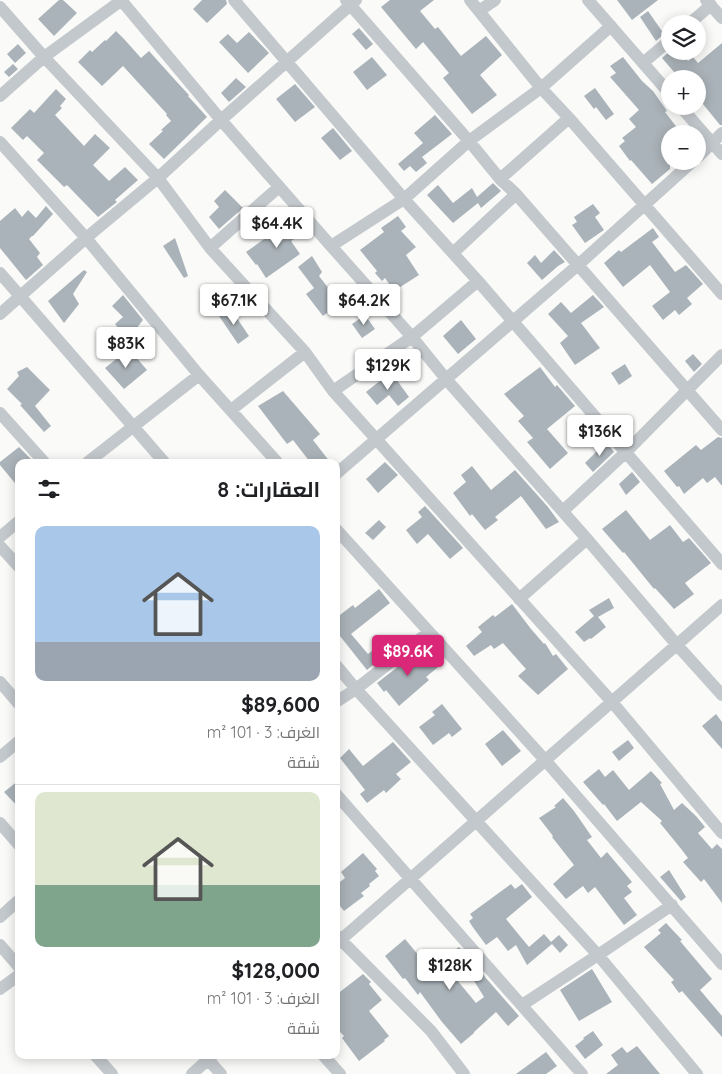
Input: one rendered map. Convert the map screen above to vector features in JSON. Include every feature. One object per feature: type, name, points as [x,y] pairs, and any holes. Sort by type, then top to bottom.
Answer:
[{"type":"street","points":[[0,96],[44,57],[122,0],[221,120],[722,695]]},
{"type":"street","points":[[234,0],[404,199],[478,281],[722,564]]},
{"type":"street","points":[[470,0],[541,88],[722,294]]},
{"type":"street","points":[[479,11],[494,0]]},
{"type":"street","points":[[588,0],[661,84]]},
{"type":"street","points":[[0,314],[158,178],[288,62],[351,2],[500,179],[516,194],[722,430]]},
{"type":"street","points":[[697,15],[709,2],[722,18]]},
{"type":"street","points":[[0,6],[44,57],[158,178],[210,248],[305,352],[333,391],[612,702],[722,833]]},
{"type":"street","points":[[331,246],[404,199],[469,141],[541,88],[611,26]]},
{"type":"street","points":[[643,63],[661,48]]},
{"type":"street","points":[[688,115],[722,154]]},
{"type":"street","points":[[500,179],[569,118]]},
{"type":"street","points":[[706,149],[722,133]]},
{"type":"street","points":[[0,142],[86,238],[199,375],[274,459]]},
{"type":"street","points":[[340,471],[513,322],[683,170]]},
{"type":"street","points":[[210,248],[279,187]]},
{"type":"street","points":[[453,253],[516,194]]},
{"type":"street","points":[[0,273],[161,459]]},
{"type":"street","points":[[333,391],[412,337],[478,281]]},
{"type":"street","points":[[231,410],[305,352]]},
{"type":"street","points":[[563,511],[626,452],[722,355]]},
{"type":"street","points":[[92,459],[199,375]]},
{"type":"street","points":[[0,413],[41,459]]},
{"type":"street","points":[[0,537],[15,524]]},
{"type":"street","points":[[340,533],[545,760],[722,964]]},
{"type":"street","points":[[519,599],[587,539]]},
{"type":"street","points":[[0,546],[15,563]]},
{"type":"street","points":[[340,938],[722,605]]},
{"type":"street","points":[[340,699],[429,632]]},
{"type":"street","points":[[340,670],[598,955],[697,1074]]},
{"type":"street","points":[[0,682],[15,699]]},
{"type":"street","points":[[0,757],[15,744]]},
{"type":"street","points":[[340,798],[582,1074]]},
{"type":"street","points":[[0,823],[15,840]]},
{"type":"street","points":[[0,917],[15,904]]},
{"type":"street","points":[[522,1005],[672,906]]},
{"type":"street","points":[[340,942],[431,1031],[464,1074]]},
{"type":"street","points":[[0,945],[15,962]]},
{"type":"street","points":[[0,989],[15,978]]},
{"type":"street","points":[[99,1059],[112,1074]]},
{"type":"street","points":[[192,1074],[205,1059]]},
{"type":"street","points":[[210,1059],[221,1074]]},
{"type":"street","points":[[327,1059],[340,1074]]},
{"type":"building","points":[[59,0],[63,0],[77,13],[54,36],[38,19]]},
{"type":"building","points":[[202,0],[226,0],[227,4],[207,23],[193,9]]},
{"type":"building","points":[[390,0],[434,0],[420,11],[435,29],[438,27],[461,56],[486,36],[502,55],[480,75],[497,95],[472,114],[443,78],[449,73],[423,42],[416,49],[381,7]]},
{"type":"building","points":[[617,0],[658,0],[632,20]]},
{"type":"building","points":[[648,11],[661,30],[661,37],[656,41],[640,17]]},
{"type":"building","points":[[359,28],[373,44],[366,50],[352,34]]},
{"type":"building","points":[[116,31],[141,58],[149,51],[207,117],[164,159],[149,144],[171,121],[167,114],[123,66],[102,86],[78,62],[90,50],[92,52]]},
{"type":"building","points":[[249,32],[269,53],[248,73],[219,42],[228,34],[237,43]]},
{"type":"building","points":[[722,43],[722,125],[706,108],[706,70],[672,70],[664,60],[696,60],[698,63],[702,60],[706,60],[706,56]]},
{"type":"building","points":[[18,44],[26,53],[15,63],[7,54]]},
{"type":"building","points":[[372,57],[387,75],[367,90],[353,72]]},
{"type":"building","points":[[623,57],[661,102],[661,115],[667,115],[675,125],[661,125],[661,170],[669,170],[652,184],[630,161],[619,146],[625,141],[622,138],[636,127],[629,119],[639,110],[610,77],[616,73],[610,66]]},
{"type":"building","points":[[13,64],[18,69],[9,77],[4,72]]},
{"type":"building","points":[[236,78],[246,87],[229,102],[221,93]]},
{"type":"building","points":[[295,84],[315,107],[295,122],[276,99]]},
{"type":"building","points":[[595,88],[614,114],[606,120],[584,96]]},
{"type":"building","points":[[56,89],[66,99],[60,106],[62,108],[55,115],[84,146],[95,134],[110,148],[93,165],[109,181],[125,167],[138,180],[115,200],[117,202],[98,217],[67,185],[64,187],[37,160],[44,153],[27,136],[23,140],[11,128],[30,109],[34,113]]},
{"type":"building","points":[[435,115],[452,134],[422,157],[427,163],[416,172],[410,166],[404,171],[398,164],[423,143],[414,133]]},
{"type":"building","points":[[333,128],[352,151],[340,160],[321,138]]},
{"type":"building","points":[[493,183],[501,191],[481,208],[478,203],[453,223],[427,195],[438,185],[453,203],[472,188],[477,197]]},
{"type":"building","points":[[225,190],[243,208],[219,229],[209,217],[219,207],[214,201]]},
{"type":"building","points":[[593,204],[600,213],[595,217],[604,230],[585,243],[572,225],[577,222],[574,217]]},
{"type":"building","points":[[46,206],[53,214],[29,239],[40,253],[37,257],[43,265],[26,280],[0,248],[0,221],[15,208],[22,217],[28,210],[36,218]]},
{"type":"building","points":[[398,216],[406,227],[401,231],[416,247],[406,255],[419,275],[394,291],[385,278],[382,281],[375,273],[377,271],[360,250],[384,232],[381,228]]},
{"type":"building","points":[[291,220],[292,223],[297,220],[306,231],[291,241],[300,254],[266,278],[246,252]]},
{"type":"building","points":[[653,228],[659,237],[652,242],[675,272],[686,265],[703,284],[687,298],[692,304],[679,315],[675,310],[663,320],[652,306],[670,292],[650,265],[623,287],[604,263],[619,250],[621,252]]},
{"type":"building","points":[[175,238],[188,276],[184,278],[163,246]]},
{"type":"building","points":[[554,250],[565,262],[542,280],[527,263],[535,255],[541,263]]},
{"type":"building","points":[[312,256],[322,272],[319,276],[340,303],[323,316],[306,294],[314,288],[298,267]]},
{"type":"building","points":[[84,270],[87,272],[73,294],[79,304],[64,323],[48,301]]},
{"type":"building","points":[[123,295],[143,320],[128,339],[115,324],[123,317],[112,306]]},
{"type":"building","points":[[593,295],[604,307],[581,323],[600,348],[575,365],[560,343],[568,336],[548,314],[561,302],[571,313]]},
{"type":"building","points":[[230,308],[249,336],[238,344],[219,316]]},
{"type":"building","points":[[365,315],[375,329],[362,338],[352,324]]},
{"type":"building","points":[[461,320],[476,339],[458,354],[443,336]]},
{"type":"building","points":[[129,349],[147,370],[124,389],[105,368]]},
{"type":"building","points":[[693,354],[702,364],[694,372],[685,361]]},
{"type":"building","points":[[625,364],[632,376],[619,385],[611,373]]},
{"type":"building","points":[[27,367],[50,390],[35,406],[51,426],[44,432],[20,405],[22,404],[7,389],[19,376],[17,372]]},
{"type":"building","points":[[540,367],[555,387],[557,385],[575,406],[547,429],[568,453],[550,469],[527,442],[533,438],[518,421],[524,416],[504,394]]},
{"type":"building","points":[[391,372],[409,397],[398,406],[389,395],[377,405],[366,392]]},
{"type":"building","points":[[283,391],[320,434],[313,440],[328,459],[308,459],[293,440],[287,444],[258,406]]},
{"type":"building","points":[[718,437],[722,438],[722,486],[715,477],[707,483],[703,478],[684,494],[664,471],[696,445],[701,450]]},
{"type":"building","points":[[606,442],[614,452],[593,472],[585,463]]},
{"type":"building","points":[[19,447],[31,459],[15,459],[15,483],[0,465],[0,462]]},
{"type":"building","points":[[385,462],[398,475],[378,493],[366,479]]},
{"type":"building","points":[[472,466],[491,490],[515,470],[559,522],[546,529],[521,496],[495,517],[498,520],[485,530],[472,514],[470,516],[453,493],[466,482],[461,475]]},
{"type":"building","points":[[632,472],[640,482],[626,495],[619,484]]},
{"type":"building","points":[[425,506],[463,548],[450,559],[428,534],[417,544],[406,530],[422,517],[418,512]]},
{"type":"building","points":[[626,510],[650,540],[670,525],[683,542],[689,538],[711,563],[685,583],[694,594],[674,609],[602,529]]},
{"type":"building","points":[[379,520],[386,527],[373,540],[365,533]]},
{"type":"building","points":[[379,589],[390,603],[351,634],[368,654],[376,648],[383,657],[367,670],[340,636],[340,615],[353,605],[355,608]]},
{"type":"building","points":[[609,598],[614,608],[598,617],[606,627],[584,642],[575,632],[594,616],[589,610]]},
{"type":"building","points":[[512,604],[531,629],[545,643],[553,656],[556,654],[568,669],[538,695],[518,676],[526,669],[503,643],[494,649],[491,645],[474,656],[466,646],[482,632],[478,627],[493,615],[495,617]]},
{"type":"building","points":[[422,648],[438,667],[426,677],[429,680],[399,706],[386,690],[384,692],[377,683]]},
{"type":"building","points":[[442,704],[462,729],[452,737],[449,733],[433,745],[419,727],[435,715],[432,712]]},
{"type":"building","points":[[716,714],[722,722],[722,749],[702,726]]},
{"type":"building","points":[[503,730],[521,751],[502,766],[485,744]]},
{"type":"building","points":[[628,740],[634,748],[619,761],[612,752]]},
{"type":"building","points":[[393,742],[411,762],[396,774],[401,779],[386,793],[384,790],[367,803],[360,794],[365,790],[340,758],[349,749],[363,766]]},
{"type":"building","points":[[599,769],[605,777],[613,770],[629,790],[651,771],[662,783],[660,784],[674,810],[682,803],[696,816],[705,827],[698,833],[712,849],[717,844],[722,849],[722,903],[704,879],[701,882],[683,862],[688,858],[660,823],[662,821],[641,802],[617,821],[583,782]]},
{"type":"building","points":[[15,783],[15,804],[4,792]]},
{"type":"building","points":[[563,798],[592,837],[587,840],[601,858],[607,852],[632,882],[627,886],[632,892],[624,898],[637,915],[624,925],[595,887],[588,893],[583,886],[566,899],[553,884],[574,865],[539,818],[556,807],[554,806]]},
{"type":"building","points":[[363,853],[377,869],[375,871],[379,876],[361,893],[364,896],[344,911],[340,906],[340,882],[345,878],[341,872]]},
{"type":"building","points":[[669,870],[686,897],[681,901],[660,877]]},
{"type":"building","points":[[511,884],[515,889],[522,884],[532,897],[506,919],[529,947],[544,934],[551,942],[559,935],[568,945],[560,953],[552,944],[527,965],[516,945],[508,951],[497,937],[486,945],[472,926],[469,921],[473,918],[470,914]]},
{"type":"building","points":[[666,923],[682,940],[680,941],[712,979],[700,990],[722,1016],[722,1037],[682,991],[679,993],[671,982],[674,980],[644,947],[661,933],[658,930]]},
{"type":"building","points":[[405,939],[420,957],[423,954],[425,956],[432,950],[476,1003],[484,997],[455,950],[459,947],[519,1016],[508,1026],[496,1012],[461,1044],[420,992],[418,995],[385,956]]},
{"type":"building","points":[[592,969],[612,1002],[579,1021],[560,990]]},
{"type":"building","points":[[363,974],[371,982],[369,984],[382,1000],[369,1011],[389,1036],[359,1061],[342,1038],[344,1036],[340,1032],[340,992]]},
{"type":"building","points":[[593,1031],[603,1045],[585,1059],[575,1046]]},
{"type":"building","points":[[637,1046],[660,1074],[606,1074],[618,1065],[611,1055],[622,1047],[627,1053]]},
{"type":"building","points":[[546,1052],[557,1066],[546,1074],[516,1074]]}]
